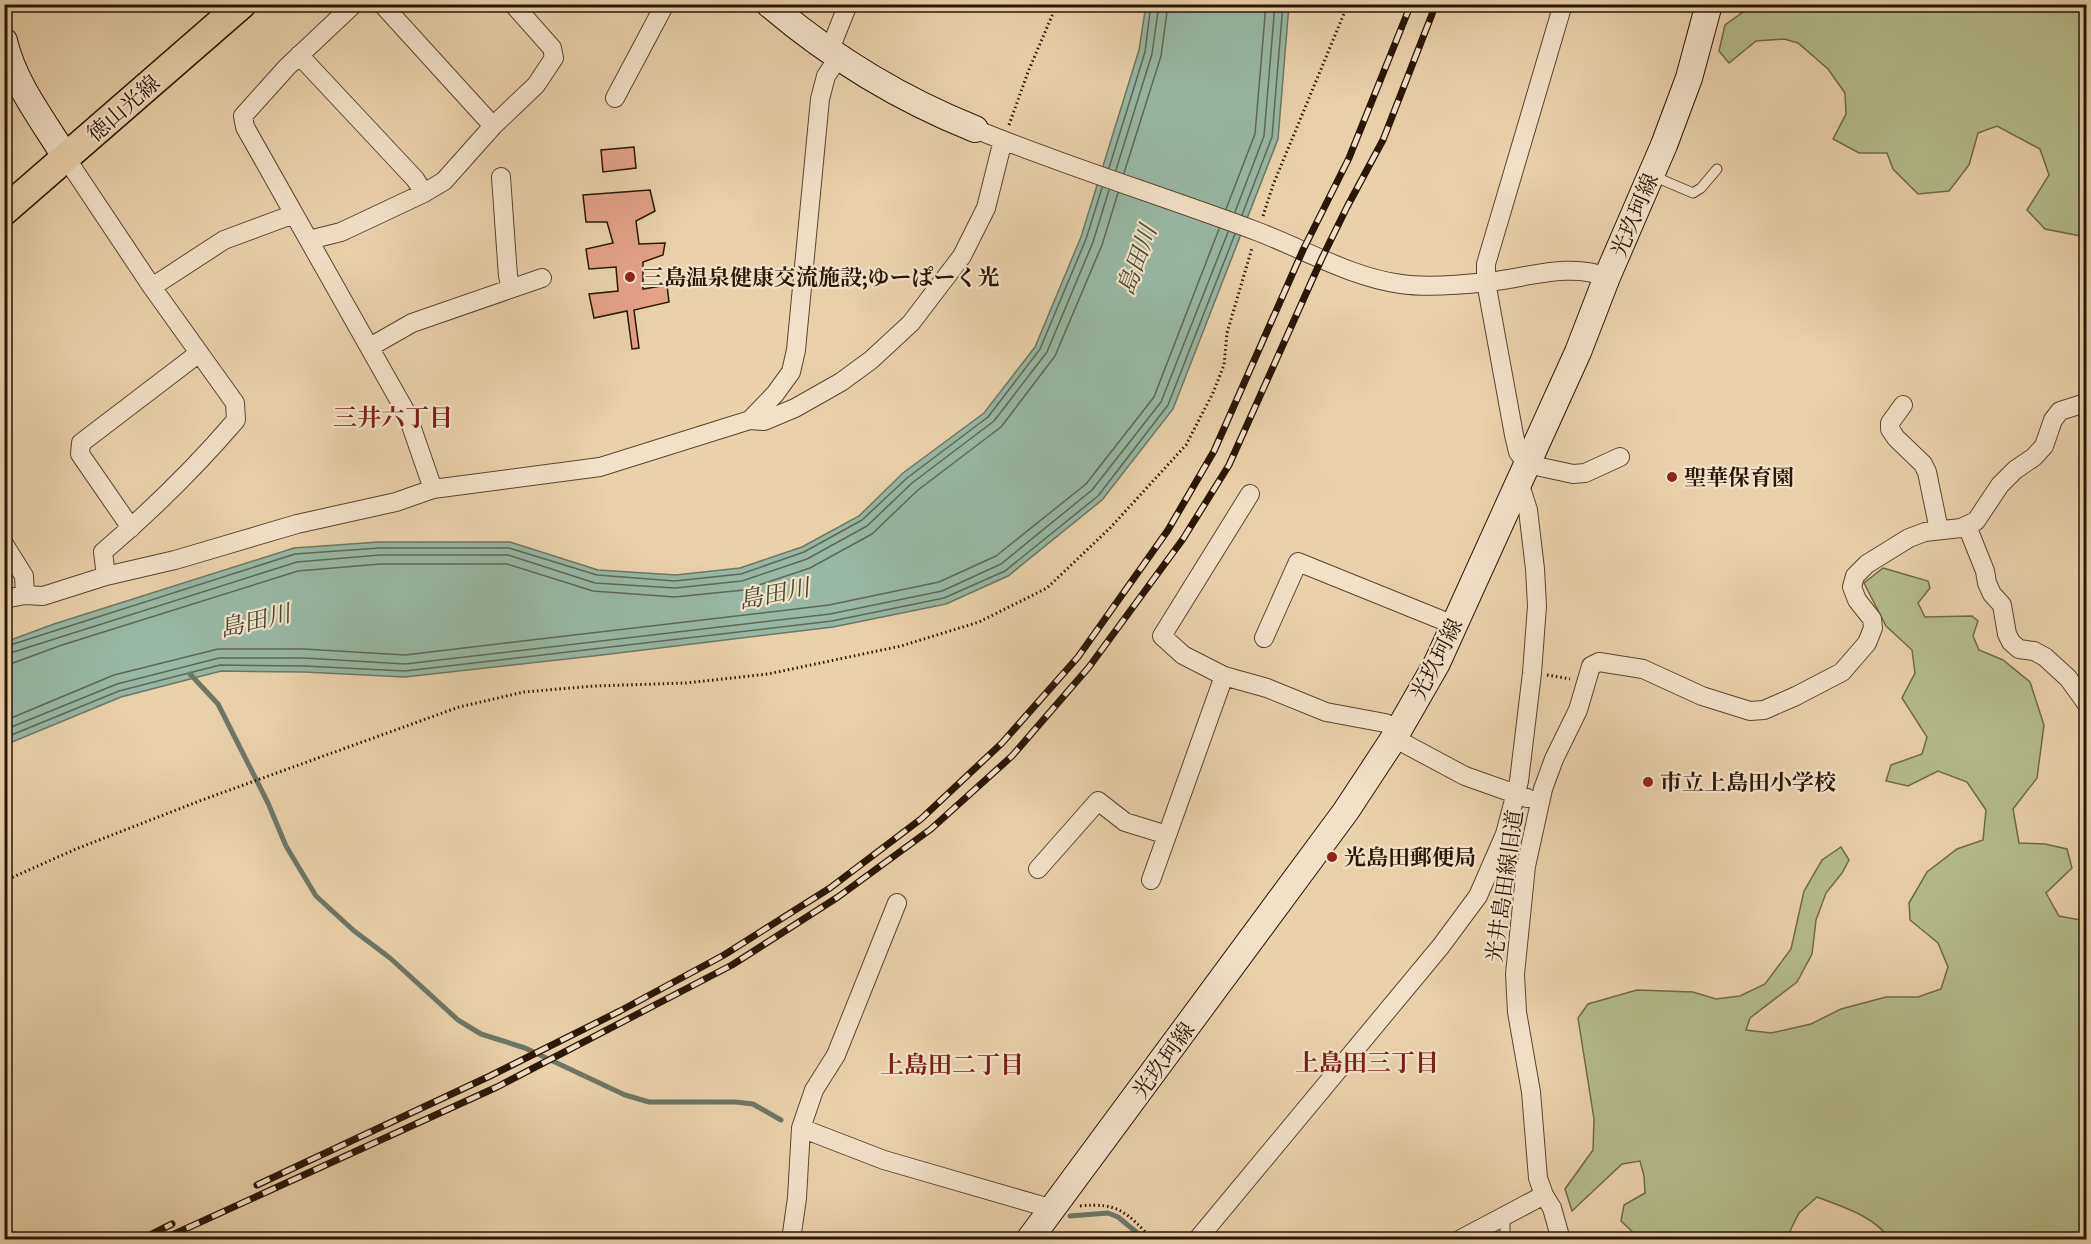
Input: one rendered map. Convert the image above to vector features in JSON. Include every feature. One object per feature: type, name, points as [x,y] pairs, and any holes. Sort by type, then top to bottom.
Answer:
[{"type":"main road","name":"徳山光線","points":[[4,211],[242,4]]},
{"type":"main road","points":[[769,4],[833,55],[942,115],[975,129]]},
{"type":"main road","name":"光玖珂線","points":[[1029,1239],[1346,811],[1396,734],[1437,663],[1578,352],[1689,78],[1709,4]]},
{"type":"main road","points":[[4,40],[8,58],[18,80],[66,158]]},
{"type":"street","points":[[354,4],[299,55],[243,116],[245,127],[407,414],[433,489]]},
{"type":"street","points":[[382,4],[493,126]]},
{"type":"street","points":[[309,240],[341,232],[424,193],[444,181],[493,126],[536,85],[554,58],[552,48],[513,4]]},
{"type":"street","points":[[615,98],[665,4]]},
{"type":"street","points":[[750,420],[775,394],[791,372],[796,350],[820,99],[835,41],[848,4]]},
{"type":"street","points":[[1197,1239],[1441,946],[1478,896],[1505,834],[1516,795],[1532,673],[1537,606],[1535,569],[1523,473],[1486,282],[1486,264],[1563,4]]},
{"type":"street","points":[[299,55],[415,179],[424,193]]},
{"type":"street","points":[[975,129],[1258,232],[1349,270],[1382,280],[1414,285],[1486,282],[1574,269],[1592,271],[1607,277]]},
{"type":"street","points":[[4,599],[25,595],[43,596],[106,576],[175,560],[297,524],[396,502],[433,489],[600,467],[750,420],[764,421],[795,408],[841,382],[871,360],[911,323],[962,256],[986,208],[1011,144]]},
{"type":"street","points":[[66,158],[152,287],[235,403],[236,420],[205,456],[149,512],[103,552],[106,576]]},
{"type":"street","points":[[501,177],[508,276],[511,288]]},
{"type":"street","points":[[152,287],[224,240],[294,214]]},
{"type":"street","points":[[370,346],[412,323],[542,278]]},
{"type":"street","points":[[131,528],[80,454],[81,443],[199,353]]},
{"type":"street","points":[[1540,802],[1554,759],[1578,710],[1592,666],[1599,662],[1643,669],[1702,696],[1750,711],[1764,710],[1783,703],[1842,672],[1867,643],[1873,628],[1872,619],[1857,600],[1852,587],[1855,576],[1867,564],[1909,538],[1967,526],[1976,522],[2000,485],[2044,446],[2053,420],[2060,411],[2086,404]]},
{"type":"street","points":[[1903,405],[1890,423],[1890,429],[1896,438],[1923,464],[1927,472],[1939,530]]},
{"type":"street","points":[[1523,473],[1585,473],[1620,457]]},
{"type":"street","name":"光井島田線旧道","points":[[1250,494],[1162,636],[1183,655],[1224,676],[1267,688],[1326,712],[1385,723],[1396,734],[1465,776],[1540,802],[1527,866],[1515,974],[1517,1012],[1531,1092],[1538,1178],[1552,1208],[1561,1239]]},
{"type":"street","points":[[1967,526],[1985,571],[1987,583],[1992,594],[2002,605],[2007,634],[2011,642],[2019,649],[2034,651],[2045,657],[2068,678],[2086,703]]},
{"type":"street","points":[[4,544],[24,576],[25,595]]},
{"type":"street","points":[[1264,638],[1298,562],[1454,625]]},
{"type":"street","points":[[1151,880],[1224,676]]},
{"type":"street","points":[[1038,870],[1098,801],[1125,822],[1167,835]]},
{"type":"street","points":[[792,1239],[801,1128],[814,1090],[836,1055],[897,903]]},
{"type":"street","points":[[801,1128],[884,1160],[1053,1209]]},
{"type":"street","points":[[1459,1239],[1544,1195]]},
{"type":"lane","points":[[1651,175],[1693,194],[1717,169]]},
{"type":"lane","points":[[1503,1216],[1505,1239]]},
{"type":"path","points":[[1011,144],[1028,72],[1058,4]]},
{"type":"path","points":[[4,881],[76,849],[202,800],[459,707],[524,692],[686,682],[768,674],[912,643],[979,622],[1047,588],[1110,528],[1186,446],[1213,393],[1224,365],[1227,333],[1234,303],[1273,185],[1348,4]]},
{"type":"path","points":[[1532,673],[1587,682]]},
{"type":"path","points":[[1053,1209],[1102,1204],[1117,1208],[1135,1221],[1153,1239]]},
{"type":"green space","points":[[1797,4],[2086,5],[2086,237],[2045,229],[2027,210],[2049,175],[2040,149],[1997,126],[1978,133],[1969,165],[1949,191],[1918,194],[1893,169],[1887,153],[1859,153],[1833,139],[1846,114],[1845,93],[1828,69],[1798,43],[1784,39],[1756,41],[1729,63],[1719,51],[1725,25],[1753,5],[1789,9]]},
{"type":"green space","points":[[1883,568],[1928,581],[1930,588],[1918,603],[1925,617],[1972,616],[1978,621],[1973,636],[1979,650],[2003,660],[2030,682],[2044,725],[2037,778],[2013,809],[2019,843],[2045,844],[2067,849],[2072,868],[2046,893],[2059,916],[2086,921],[2086,1239],[1890,1239],[1866,1218],[1817,1197],[1799,1213],[1786,1239],[1640,1239],[1621,1221],[1624,1205],[1645,1193],[1640,1161],[1622,1164],[1572,1211],[1565,1189],[1593,1150],[1594,1119],[1578,1018],[1588,1004],[1637,990],[1693,992],[1716,999],[1740,996],[1765,984],[1791,949],[1804,891],[1822,860],[1841,847],[1849,860],[1826,893],[1816,920],[1812,954],[1797,982],[1750,1018],[1746,1030],[1771,1033],[1811,1024],[1841,1009],[1886,997],[1918,997],[1941,989],[1948,967],[1938,943],[1910,920],[1909,903],[1927,872],[1957,849],[1983,840],[1986,810],[1967,782],[1938,771],[1908,786],[1886,781],[1891,765],[1922,754],[1927,737],[1902,698],[1915,673],[1912,650],[1886,626],[1864,583]]},
{"type":"water","name":"島田川","points":[[1146,5],[1289,5],[1278,139],[1173,409],[1102,500],[1008,576],[946,604],[833,627],[602,655],[405,677],[221,671],[121,697],[5,745],[5,642],[54,624],[294,548],[379,542],[510,542],[598,570],[676,575],[740,568],[802,547],[859,516],[903,473],[984,413],[1035,347],[1081,237],[1139,50]]},
{"type":"building","points":[[634,147],[636,168],[603,172],[601,150]]},
{"type":"building","name":"三島温泉健康交流施設;ゆーぱーく光","points":[[650,190],[655,211],[636,221],[639,244],[665,243],[663,255],[643,262],[643,289],[667,285],[669,302],[634,310],[639,348],[632,349],[627,311],[594,318],[589,294],[618,291],[616,267],[589,269],[586,249],[613,243],[607,222],[586,222],[583,195]]},
{"type":"waterway","points":[[190,674],[218,704],[268,803],[286,846],[316,896],[353,930],[390,958],[458,1020],[481,1034],[525,1048],[625,1095],[649,1102],[753,1104],[781,1120]]},
{"type":"waterway","points":[[1070,1216],[1108,1213],[1118,1217],[1146,1240]]},
{"type":"railway","points":[[257,1185],[490,1076],[620,1011],[724,955],[830,888],[921,819],[1002,743],[1078,657],[1168,530],[1214,451],[1303,250],[1349,158],[1411,4]]},
{"type":"railway","points":[[161,1240],[497,1087],[732,965],[838,897],[931,829],[1012,756],[1089,667],[1183,539],[1229,465],[1322,258],[1383,140],[1436,4]]},
{"type":"railway","points":[[140,1240],[172,1224]]},
{"type":"place","name":"三島温泉健康交流施設;ゆーぱーく光","points":[[630,277]]},
{"type":"place","name":"聖華保育園","points":[[1672,477]]},
{"type":"place","name":"市立上島田小学校","points":[[1648,782]]},
{"type":"place","name":"光島田郵便局","points":[[1332,857]]},
{"type":"district","name":"三井六丁目","points":[[393,418]]},
{"type":"district","name":"上島田三丁目","points":[[1367,1063]]},
{"type":"district","name":"上島田二丁目","points":[[952,1065]]}]
